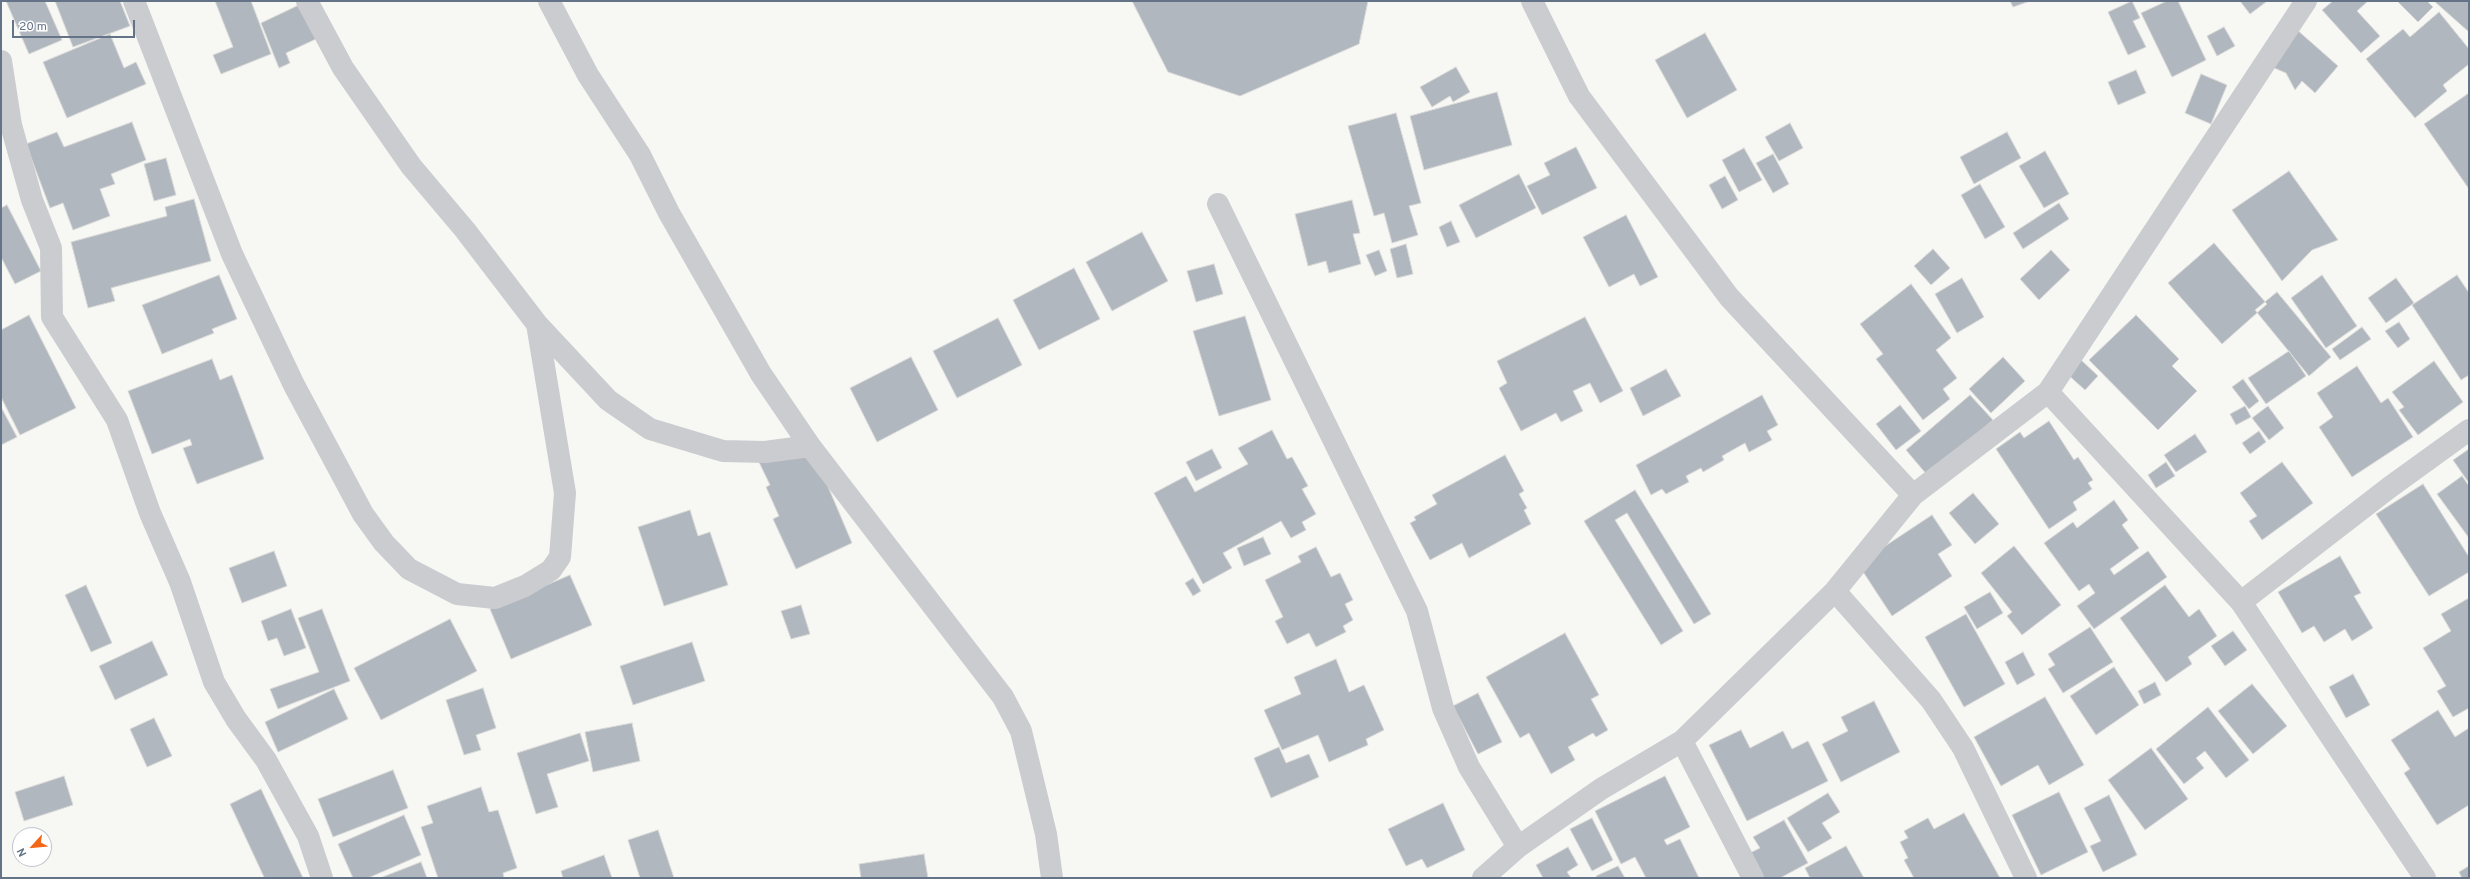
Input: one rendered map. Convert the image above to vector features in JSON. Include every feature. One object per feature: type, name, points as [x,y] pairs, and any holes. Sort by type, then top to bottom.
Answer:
[{"type":"street","points":[[134,1],[232,254],[294,385],[363,514],[384,544],[410,569],[457,594],[495,598],[525,586],[551,570],[560,557],[565,493],[537,324]]},
{"type":"street","points":[[307,1],[343,68],[407,160],[465,230],[537,324],[608,400],[650,429],[723,451],[765,452],[810,446]]},
{"type":"street","points":[[549,1],[588,75],[640,155],[668,213],[757,368],[810,446],[1003,697],[1021,731],[1027,753],[1046,834],[1052,878]]},
{"type":"street","points":[[1532,1],[1579,96],[1729,297],[1913,496]]},
{"type":"street","points":[[1483,878],[1518,847],[1601,789],[1682,740],[1835,591],[1913,496],[2048,392],[2306,1]]},
{"type":"street","points":[[1,61],[11,125],[32,200],[51,248],[52,317],[117,420],[150,513],[180,582],[214,682],[236,719],[266,760],[308,836],[322,878]]},
{"type":"street","points":[[1218,204],[1417,611],[1443,708],[1469,767],[1518,847]]},
{"type":"street","points":[[2048,392],[2241,602],[2424,878]]},
{"type":"street","points":[[2241,602],[2390,487],[2469,430]]},
{"type":"street","points":[[1835,591],[1931,700],[1963,748],[2026,878]]},
{"type":"street","points":[[1682,740],[1753,878]]},
{"type":"building","points":[[6,1],[45,1],[62,40],[29,54]]},
{"type":"building","points":[[55,1],[120,1],[130,26],[73,47]]},
{"type":"building","points":[[215,1],[251,1],[271,54],[221,74],[213,55],[233,47]]},
{"type":"building","points":[[1132,1],[1368,1],[1359,44],[1240,96],[1168,72]]},
{"type":"building","points":[[2010,1],[2030,1],[2013,7]]},
{"type":"building","points":[[2132,1],[2140,18],[2133,21],[2146,47],[2128,55],[2108,12]]},
{"type":"building","points":[[2167,1],[2178,1],[2206,60],[2172,77],[2141,13]]},
{"type":"building","points":[[2240,1],[2266,1],[2266,2],[2250,14]]},
{"type":"building","points":[[2333,1],[2368,1],[2357,11],[2380,36],[2361,53],[2322,10]]},
{"type":"building","points":[[2397,1],[2427,1],[2433,7],[2418,22]]},
{"type":"building","points":[[2434,1],[2469,1],[2469,32]]},
{"type":"building","points":[[301,4],[318,38],[286,53],[290,63],[279,68],[261,23]]},
{"type":"building","points":[[2439,12],[2469,49],[2469,64],[2443,85],[2447,91],[2415,118],[2366,59],[2403,29],[2410,37]]},
{"type":"building","points":[[2224,27],[2235,46],[2217,56],[2207,36]]},
{"type":"building","points":[[2296,29],[2338,66],[2315,93],[2302,81],[2295,90],[2286,73],[2265,64]]},
{"type":"building","points":[[1705,33],[1737,90],[1687,118],[1655,60]]},
{"type":"building","points":[[110,34],[124,68],[136,62],[146,84],[67,118],[43,62]]},
{"type":"building","points":[[1456,67],[1470,92],[1453,102],[1450,96],[1432,107],[1420,87]]},
{"type":"building","points":[[2136,70],[2146,93],[2118,105],[2108,82]]},
{"type":"building","points":[[2201,74],[2227,85],[2211,124],[2185,113]]},
{"type":"building","points":[[1497,92],[1512,145],[1424,170],[1410,116]]},
{"type":"building","points":[[2469,93],[2469,189],[2424,124]]},
{"type":"building","points":[[1396,113],[1421,203],[1409,206],[1418,235],[1392,243],[1384,213],[1374,216],[1348,126]]},
{"type":"building","points":[[132,122],[146,160],[111,174],[115,184],[100,189],[110,216],[73,230],[63,203],[50,208],[26,144],[57,132],[64,147]]},
{"type":"building","points":[[1790,123],[1803,148],[1779,161],[1765,137]]},
{"type":"building","points":[[2007,132],[2021,158],[1974,184],[1960,157]]},
{"type":"building","points":[[1576,147],[1597,188],[1542,215],[1527,186],[1550,175],[1544,163]]},
{"type":"building","points":[[1744,148],[1762,180],[1739,192],[1722,160]]},
{"type":"building","points":[[2045,151],[2069,194],[2044,208],[2019,166]]},
{"type":"building","points":[[1773,154],[1789,184],[1773,193],[1756,163]]},
{"type":"building","points":[[166,158],[176,195],[154,201],[144,164]]},
{"type":"building","points":[[2289,171],[2338,240],[2312,250],[2282,281],[2232,210]]},
{"type":"building","points":[[1519,174],[1536,208],[1476,238],[1459,205]]},
{"type":"building","points":[[1725,176],[1738,200],[1722,209],[1709,185]]},
{"type":"building","points":[[1980,184],[2005,227],[1985,239],[1961,195]]},
{"type":"building","points":[[194,199],[211,261],[111,288],[115,301],[88,308],[71,242],[167,216],[165,207]]},
{"type":"building","points":[[1352,200],[1360,233],[1353,234],[1361,264],[1329,273],[1326,261],[1308,266],[1295,214]]},
{"type":"building","points":[[2059,203],[2069,219],[2023,249],[2013,233]]},
{"type":"building","points":[[7,205],[41,271],[15,284],[1,257],[1,208]]},
{"type":"building","points":[[1626,215],[1658,277],[1640,286],[1634,274],[1609,287],[1583,237]]},
{"type":"building","points":[[1451,221],[1460,242],[1447,247],[1439,227]]},
{"type":"building","points":[[1142,232],[1168,281],[1112,311],[1086,262]]},
{"type":"building","points":[[2214,243],[2267,304],[2222,344],[2168,283]]},
{"type":"building","points":[[1406,244],[1413,274],[1397,278],[1390,249]]},
{"type":"building","points":[[1933,249],[1950,268],[1931,285],[1914,266]]},
{"type":"building","points":[[1379,250],[1387,271],[1375,276],[1366,255]]},
{"type":"building","points":[[2051,250],[2070,270],[2039,300],[2020,279]]},
{"type":"building","points":[[1214,264],[1223,294],[1196,302],[1187,271]]},
{"type":"building","points":[[1074,268],[1100,319],[1039,350],[1013,300]]},
{"type":"building","points":[[219,275],[237,319],[212,329],[214,333],[162,354],[142,305]]},
{"type":"building","points":[[2322,275],[2357,326],[2326,348],[2291,298]]},
{"type":"building","points":[[2457,275],[2469,293],[2469,375],[2461,380],[2412,305]]},
{"type":"building","points":[[1962,278],[1984,317],[1957,333],[1935,294]]},
{"type":"building","points":[[2396,278],[2414,303],[2386,323],[2368,298]]},
{"type":"building","points":[[1911,284],[1951,338],[1936,350],[1957,378],[1943,389],[1950,399],[1923,420],[1876,359],[1883,354],[1860,324]]},
{"type":"building","points":[[2277,292],[2331,357],[2309,376],[2255,310]]},
{"type":"building","points":[[29,315],[76,408],[20,435],[1,397],[1,330]]},
{"type":"building","points":[[2136,315],[2179,359],[2172,366],[2197,391],[2158,430],[2089,360]]},
{"type":"building","points":[[1245,316],[1271,400],[1219,416],[1193,331]]},
{"type":"building","points":[[1585,317],[1623,391],[1600,403],[1590,383],[1573,391],[1583,411],[1561,422],[1556,413],[1521,431],[1499,388],[1507,383],[1497,361]]},
{"type":"building","points":[[998,318],[1022,365],[957,398],[933,351]]},
{"type":"building","points":[[2399,322],[2410,339],[2398,348],[2385,331]]},
{"type":"building","points":[[2362,327],[2371,339],[2340,360],[2332,349]]},
{"type":"building","points":[[2289,351],[2306,376],[2266,404],[2248,378]]},
{"type":"building","points":[[911,357],[938,410],[877,442],[850,388]]},
{"type":"building","points":[[2003,357],[2025,381],[1991,413],[1969,389]]},
{"type":"building","points":[[2079,358],[2098,376],[2085,390],[2065,372]]},
{"type":"building","points":[[212,359],[220,380],[232,375],[264,459],[197,484],[183,448],[192,445],[190,439],[152,454],[128,391]]},
{"type":"building","points":[[2434,361],[2463,402],[2418,435],[2399,410],[2404,407],[2392,392]]},
{"type":"building","points":[[2357,366],[2381,403],[2388,398],[2413,437],[2352,477],[2319,427],[2333,417],[2317,393]]},
{"type":"building","points":[[1666,369],[1681,396],[1643,416],[1630,388]]},
{"type":"building","points":[[2243,379],[2259,401],[2249,409],[2232,387]]},
{"type":"building","points":[[1762,395],[1778,425],[1767,431],[1772,440],[1749,452],[1745,443],[1722,456],[1724,460],[1703,472],[1701,468],[1686,476],[1689,482],[1666,494],[1662,489],[1651,495],[1636,465]]},
{"type":"building","points":[[1970,395],[1993,420],[1928,476],[1906,450]]},
{"type":"building","points":[[1900,405],[1921,431],[1896,450],[1876,424]]},
{"type":"building","points":[[2245,406],[2251,417],[2236,425],[2230,414]]},
{"type":"building","points":[[2268,406],[2284,428],[2269,440],[2252,418]]},
{"type":"building","points":[[1,407],[17,437],[1,445]]},
{"type":"building","points":[[2049,421],[2074,460],[2078,457],[2093,480],[2088,483],[2092,489],[2073,502],[2077,510],[2049,529],[1996,449],[2020,432],[2024,438]]},
{"type":"building","points":[[1272,430],[1287,459],[1292,457],[1308,486],[1302,489],[1316,514],[1302,522],[1306,530],[1291,538],[1281,521],[1223,553],[1232,568],[1203,584],[1154,493],[1186,476],[1195,492],[1248,464],[1238,448]]},
{"type":"building","points":[[2259,431],[2266,442],[2250,454],[2242,443]]},
{"type":"building","points":[[2195,434],[2207,452],[2176,472],[2164,455]]},
{"type":"building","points":[[797,439],[815,456],[852,543],[796,569],[773,519],[779,516],[766,487],[770,485],[757,458]]},
{"type":"building","points":[[1212,449],[1222,468],[1196,481],[1186,462]]},
{"type":"building","points":[[2469,449],[2469,483],[2453,460]]},
{"type":"building","points":[[1505,455],[1524,491],[1519,494],[1527,508],[1524,510],[1531,524],[1469,558],[1462,543],[1430,560],[1410,523],[1416,520],[1414,517],[1437,504],[1432,495]]},
{"type":"building","points":[[2166,462],[2175,476],[2156,488],[2148,475]]},
{"type":"building","points":[[2282,462],[2313,503],[2262,540],[2249,521],[2257,516],[2240,493]]},
{"type":"building","points":[[2462,476],[2469,486],[2469,538],[2437,494]]},
{"type":"building","points":[[2423,484],[2469,557],[2469,572],[2429,596],[2376,514]]},
{"type":"building","points":[[1635,490],[1711,614],[1694,624],[1627,513],[1615,520],[1683,631],[1661,645],[1584,521]]},
{"type":"building","points":[[1973,493],[1999,524],[1975,544],[1949,513]]},
{"type":"building","points":[[2114,500],[2128,520],[2122,525],[2139,548],[2110,569],[2114,575],[2148,551],[2167,577],[2094,629],[2077,606],[2095,593],[2089,584],[2079,591],[2044,543],[2073,522],[2077,528]]},
{"type":"building","points":[[690,510],[698,536],[710,532],[728,585],[664,606],[638,527]]},
{"type":"building","points":[[1932,515],[1952,545],[1938,554],[1952,576],[1892,616],[1858,564]]},
{"type":"building","points":[[1263,537],[1271,554],[1244,566],[1237,548]]},
{"type":"building","points":[[2014,546],[2061,605],[2022,635],[2007,616],[2012,612],[1981,573]]},
{"type":"building","points":[[1316,547],[1331,577],[1340,573],[1353,600],[1345,604],[1353,620],[1343,626],[1346,632],[1316,647],[1309,633],[1287,644],[1275,621],[1283,617],[1265,580],[1301,562],[1298,556]]},
{"type":"building","points":[[274,551],[287,586],[242,603],[229,568]]},
{"type":"building","points":[[2340,556],[2361,593],[2354,596],[2373,628],[2352,641],[2345,629],[2324,642],[2314,626],[2302,633],[2278,592]]},
{"type":"building","points":[[570,575],[592,625],[511,659],[490,609]]},
{"type":"building","points":[[1193,578],[1201,591],[1193,596],[1185,583]]},
{"type":"building","points":[[86,585],[112,643],[91,652],[65,595]]},
{"type":"building","points":[[2165,585],[2189,617],[2199,609],[2217,636],[2188,657],[2192,664],[2166,682],[2120,618]]},
{"type":"building","points":[[1990,592],[2003,613],[1977,629],[1964,607]]},
{"type":"building","points":[[2469,598],[2469,708],[2453,717],[2437,691],[2446,686],[2423,648],[2451,631],[2441,614]]},
{"type":"building","points":[[801,605],[810,634],[791,639],[781,611]]},
{"type":"building","points":[[291,609],[306,648],[284,656],[277,638],[268,641],[261,621]]},
{"type":"building","points":[[322,609],[350,681],[278,709],[270,689],[319,672],[298,618]]},
{"type":"building","points":[[1966,614],[2005,684],[1964,707],[1925,637]]},
{"type":"building","points":[[450,619],[477,671],[381,720],[354,668]]},
{"type":"building","points":[[2090,627],[2113,662],[2063,693],[2048,669],[2055,665],[2048,654]]},
{"type":"building","points":[[2233,631],[2247,650],[2225,666],[2211,646]]},
{"type":"building","points":[[1565,633],[1599,695],[1591,699],[1608,730],[1596,737],[1593,733],[1568,747],[1575,760],[1551,774],[1529,733],[1520,738],[1486,677]]},
{"type":"building","points":[[152,641],[168,675],[115,700],[99,666]]},
{"type":"building","points":[[692,642],[705,681],[633,705],[620,666]]},
{"type":"building","points":[[2023,652],[2035,675],[2017,685],[2005,662]]},
{"type":"building","points":[[1336,659],[1349,692],[1364,685],[1384,730],[1366,739],[1368,745],[1329,762],[1318,735],[1282,750],[1264,710],[1301,694],[1294,677]]},
{"type":"building","points":[[2114,667],[2139,705],[2096,735],[2070,696]]},
{"type":"building","points":[[2353,674],[2370,705],[2346,718],[2329,687]]},
{"type":"building","points":[[2155,682],[2161,695],[2144,704],[2138,691]]},
{"type":"building","points":[[2252,684],[2287,726],[2253,754],[2218,711]]},
{"type":"building","points":[[483,688],[496,728],[476,735],[481,750],[464,755],[446,700]]},
{"type":"building","points":[[334,689],[348,719],[278,752],[265,722]]},
{"type":"building","points":[[1478,693],[1502,742],[1478,754],[1453,706]]},
{"type":"building","points":[[2045,697],[2084,765],[2049,785],[2038,765],[2001,786],[1974,737]]},
{"type":"building","points":[[1874,701],[1900,752],[1841,782],[1822,744],[1848,731],[1841,717]]},
{"type":"building","points":[[2208,707],[2249,760],[2226,778],[2205,751],[2196,758],[2204,768],[2184,784],[2156,749]]},
{"type":"building","points":[[2438,710],[2455,737],[2469,728],[2469,805],[2437,825],[2404,773],[2410,769],[2391,740]]},
{"type":"building","points":[[154,718],[172,756],[147,767],[130,729]]},
{"type":"building","points":[[632,723],[640,761],[593,772],[585,732]]},
{"type":"building","points":[[1741,730],[1750,748],[1783,731],[1792,749],[1808,741],[1828,781],[1747,821],[1709,745]]},
{"type":"building","points":[[580,733],[589,761],[547,774],[558,807],[536,814],[517,753]]},
{"type":"building","points":[[1279,747],[1286,763],[1309,754],[1319,777],[1271,798],[1254,758]]},
{"type":"building","points":[[2151,748],[2188,799],[2145,830],[2108,780]]},
{"type":"building","points":[[393,770],[408,808],[333,837],[318,799]]},
{"type":"building","points":[[64,776],[73,805],[24,821],[15,792]]},
{"type":"building","points":[[1665,776],[1690,827],[1664,840],[1667,845],[1680,839],[1699,878],[1646,878],[1635,857],[1621,864],[1595,811]]},
{"type":"building","points":[[481,787],[489,812],[498,810],[517,868],[503,873],[504,878],[438,878],[421,827],[433,823],[427,806]]},
{"type":"building","points":[[261,789],[303,878],[262,878],[264,877],[230,804]]},
{"type":"building","points":[[2059,792],[2088,852],[2041,875],[2012,815]]},
{"type":"building","points":[[1828,793],[1840,812],[1822,823],[1832,838],[1808,852],[1787,818]]},
{"type":"building","points":[[2109,795],[2137,855],[2103,872],[2090,846],[2101,841],[2084,808]]},
{"type":"building","points":[[1443,803],[1465,850],[1427,868],[1422,859],[1406,866],[1388,829]]},
{"type":"building","points":[[1964,813],[2000,878],[1914,878],[1904,860],[1908,858],[1900,842],[1908,838],[1904,831],[1928,818],[1934,829]]},
{"type":"building","points":[[404,815],[421,855],[368,878],[353,878],[338,844]]},
{"type":"building","points":[[1592,818],[1613,860],[1592,871],[1570,829]]},
{"type":"building","points":[[1784,820],[1808,863],[1780,878],[1764,878],[1750,853],[1760,848],[1753,837]]},
{"type":"building","points":[[658,830],[674,878],[640,878],[628,840]]},
{"type":"building","points":[[1846,846],[1864,878],[1810,878],[1805,868]]},
{"type":"building","points":[[1568,847],[1578,865],[1567,872],[1571,878],[1543,878],[1536,865]]},
{"type":"building","points":[[924,854],[928,878],[861,878],[859,864]]},
{"type":"building","points":[[604,855],[612,878],[563,878],[561,871]]},
{"type":"building","points":[[421,862],[427,878],[380,878]]},
{"type":"building","points":[[1618,866],[1625,878],[1597,878],[1596,876]]},
{"type":"building","points":[[2469,866],[2469,878],[2462,878],[2459,872]]}]
